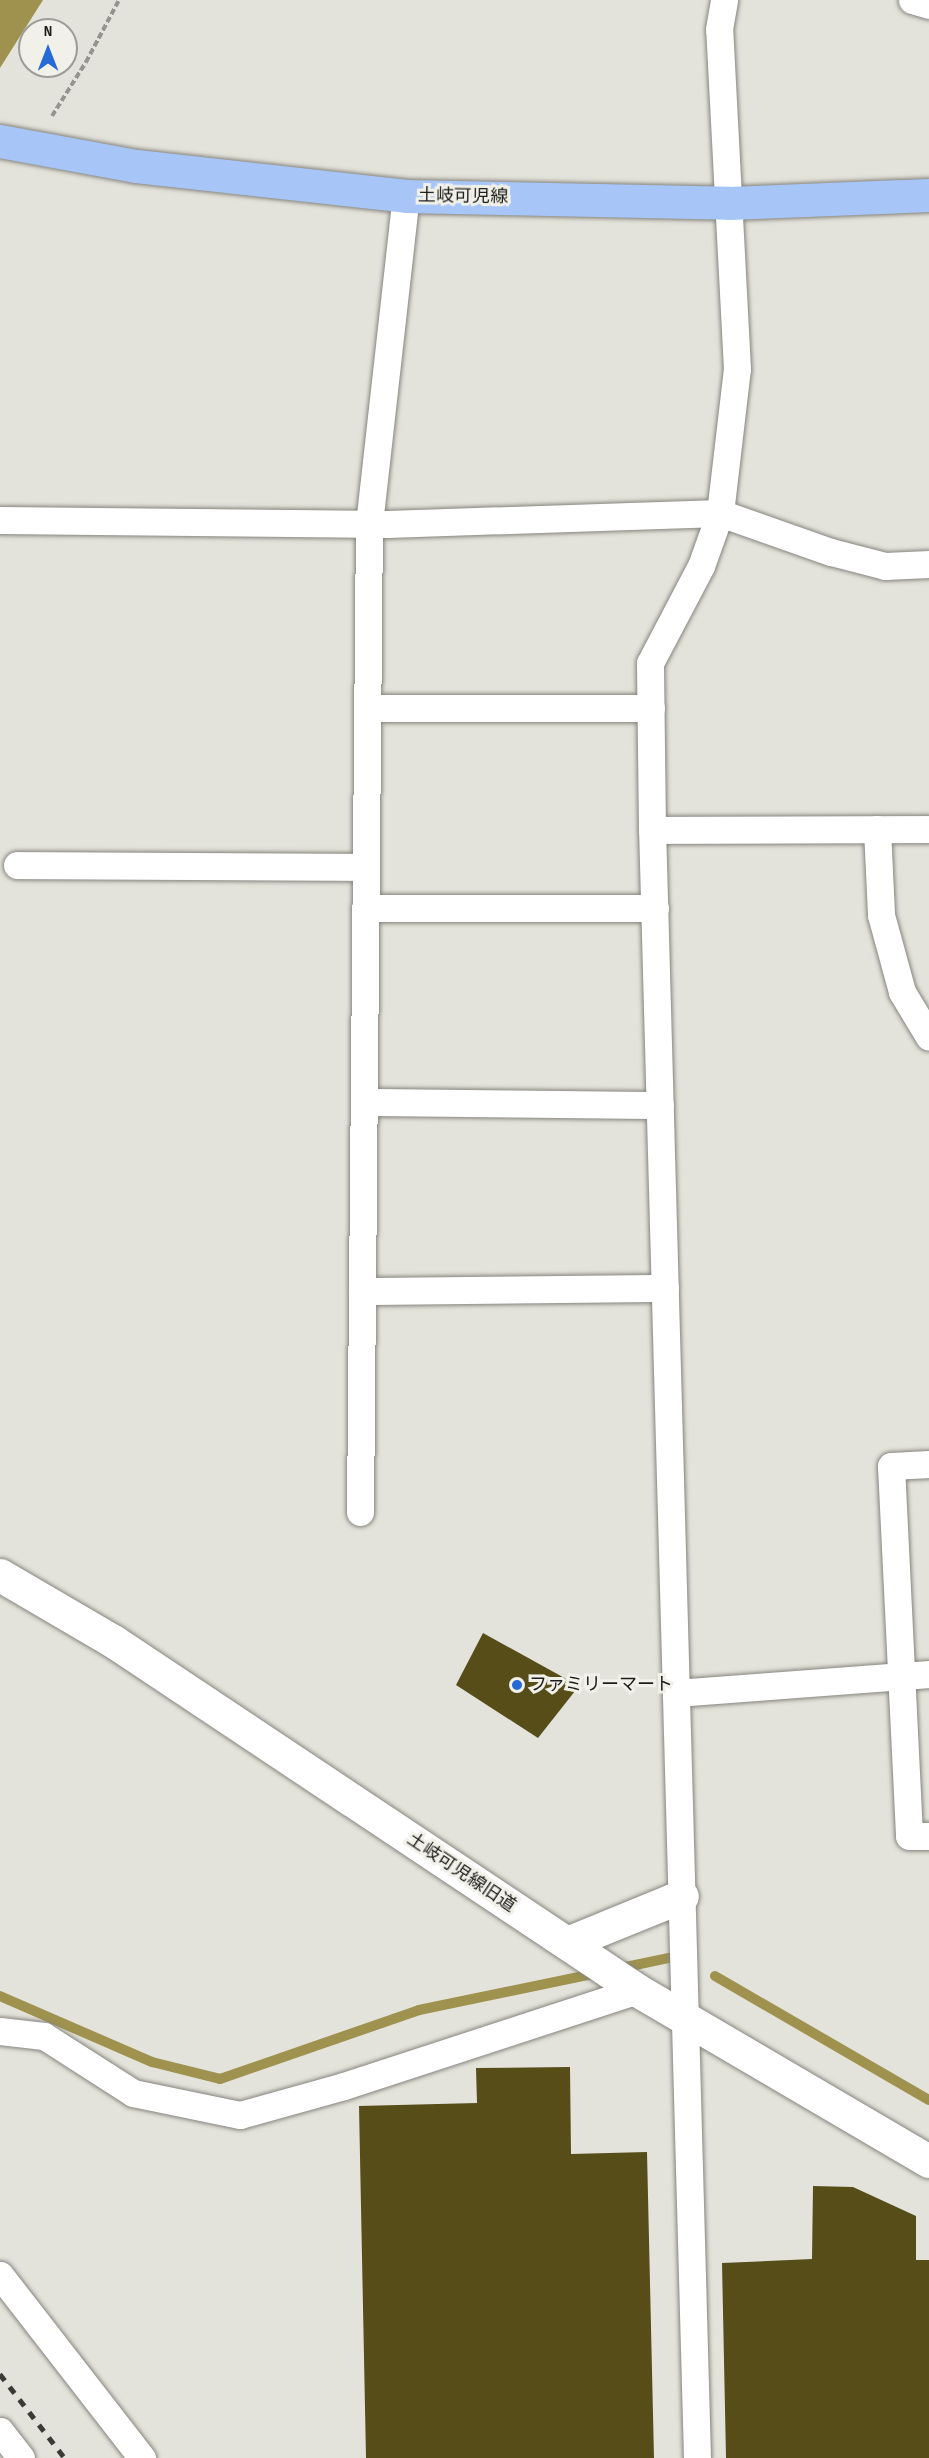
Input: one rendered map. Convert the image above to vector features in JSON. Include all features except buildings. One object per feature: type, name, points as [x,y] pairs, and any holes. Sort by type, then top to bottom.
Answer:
[{"type":"main road","name":"土岐可児線","points":[[0,141],[136,166],[406,196],[729,203],[929,195]]},
{"type":"street","points":[[697,2458],[652,830],[650,663],[700,566],[720,513],[737,369],[719,29],[724,0]]},
{"type":"street","points":[[912,0],[929,5]]},
{"type":"street","points":[[360,1512],[369,524],[406,196]]},
{"type":"street","points":[[0,520],[369,524],[720,513],[831,552],[885,566],[929,564]]},
{"type":"street","points":[[367,708],[651,708]]},
{"type":"street","points":[[877,829],[881,915],[902,992],[929,1037]]},
{"type":"street","points":[[652,830],[929,829]]},
{"type":"street","points":[[17,865],[365,867]]},
{"type":"street","points":[[365,908],[655,908]]},
{"type":"street","points":[[363,1102],[660,1105]]},
{"type":"street","points":[[362,1291],[665,1288]]},
{"type":"street","points":[[929,1464],[891,1466],[909,1836],[929,1836]]},
{"type":"street","name":"土岐可児線旧道","points":[[0,1575],[113,1641],[637,1990],[685,2016],[929,2161]]},
{"type":"street","points":[[676,1693],[929,1674]]},
{"type":"street","points":[[575,1949],[682,1896]]},
{"type":"street","points":[[0,2031],[44,2036],[133,2093],[240,2115],[344,2086],[637,1990]]},
{"type":"street","points":[[0,2274],[142,2458]]},
{"type":"street","points":[[0,2431],[21,2458]]},
{"type":"path","points":[[33,147],[86,62],[119,0]]},
{"type":"shaded area","points":[[0,0],[43,0],[32,18],[18,18],[18,40],[0,68]]},
{"type":"waterway","points":[[616,1969],[678,1956]]},
{"type":"waterway","points":[[0,1996],[152,2062],[220,2079],[419,2010],[598,1973]]},
{"type":"waterway","points":[[715,1976],[929,2100]]},
{"type":"railway","points":[[0,2374],[65,2458]]},
{"type":"place","name":"ファミリーマート","points":[[517,1685]]}]
